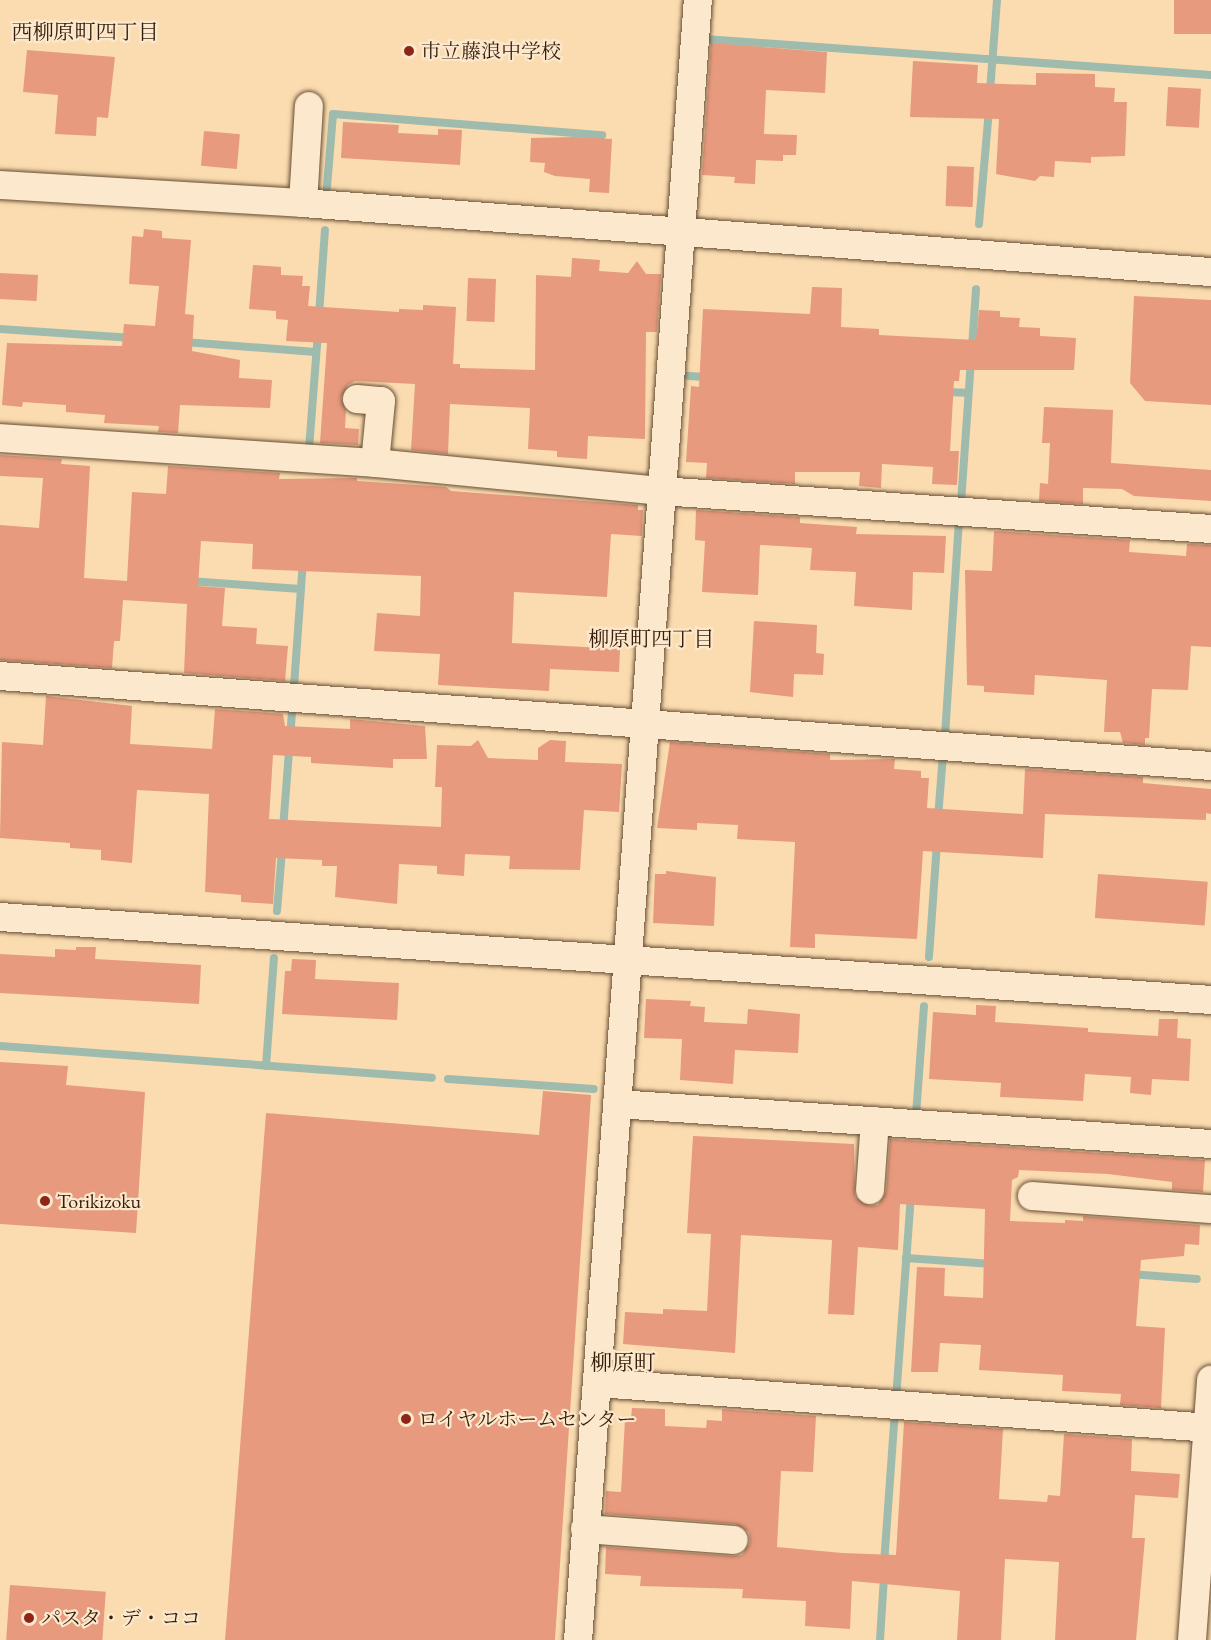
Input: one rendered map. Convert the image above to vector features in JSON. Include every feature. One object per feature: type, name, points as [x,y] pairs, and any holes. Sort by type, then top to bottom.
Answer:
[{"type":"street","points":[[578,1640],[661,490],[683,232],[698,0]]},
{"type":"street","points":[[303,203],[309,106]]},
{"type":"street","points":[[0,185],[303,203],[1211,272]]},
{"type":"street","points":[[357,399],[381,401],[375,463]]},
{"type":"street","points":[[0,438],[375,463],[661,490],[1211,529]]},
{"type":"street","points":[[0,676],[1211,766]]},
{"type":"street","points":[[0,917],[1211,1000]]},
{"type":"street","points":[[617,1104],[1211,1144]]},
{"type":"street","points":[[870,1190],[875,1121]]},
{"type":"street","points":[[1032,1196],[1211,1209]]},
{"type":"street","points":[[1192,1640],[1211,1380]]},
{"type":"street","points":[[598,1383],[1209,1427]]},
{"type":"street","points":[[585,1529],[734,1540]]},
{"type":"building","points":[[1174,0],[1211,0],[1211,34],[1174,34]]},
{"type":"building","points":[[711,43],[827,52],[825,93],[766,90],[764,134],[797,135],[796,155],[783,155],[783,161],[756,160],[755,184],[734,183],[735,177],[702,175]]},
{"type":"building","points":[[27,50],[115,57],[108,118],[97,117],[96,136],[55,134],[58,95],[23,92]]},
{"type":"building","points":[[913,61],[978,65],[977,83],[1036,85],[1036,73],[1095,74],[1095,87],[1115,88],[1114,102],[1127,102],[1125,156],[1091,157],[1091,163],[1055,161],[1054,177],[1040,176],[1035,181],[996,174],[999,119],[910,117]]},
{"type":"building","points":[[1168,87],[1201,89],[1199,128],[1166,126]]},
{"type":"building","points":[[343,122],[399,125],[398,133],[438,135],[438,129],[462,130],[460,165],[341,158]]},
{"type":"building","points":[[204,131],[240,134],[237,169],[201,166]]},
{"type":"building","points":[[531,138],[612,139],[609,193],[589,192],[590,179],[555,176],[544,172],[545,163],[530,162]]},
{"type":"building","points":[[947,166],[974,167],[973,207],[946,206]]},
{"type":"building","points":[[144,229],[162,231],[162,238],[191,240],[185,314],[194,315],[192,351],[240,360],[239,378],[272,380],[270,408],[180,405],[178,433],[158,432],[159,426],[104,423],[105,415],[66,412],[66,405],[23,402],[22,407],[2,405],[7,343],[122,346],[124,324],[155,326],[159,286],[129,284],[132,236],[143,237]]},
{"type":"building","points":[[572,258],[600,260],[599,271],[628,273],[637,261],[646,274],[661,274],[657,332],[646,332],[645,439],[588,436],[587,459],[557,457],[557,451],[528,449],[530,408],[450,404],[448,454],[411,450],[415,384],[355,381],[348,385],[341,398],[346,411],[345,428],[359,429],[358,445],[320,443],[327,343],[286,341],[288,320],[276,319],[276,311],[249,309],[253,265],[281,267],[281,275],[303,276],[302,286],[310,286],[308,306],[399,312],[399,309],[423,310],[423,305],[456,307],[453,364],[460,364],[460,368],[535,370],[536,275],[571,277]]},
{"type":"building","points":[[0,273],[38,275],[37,301],[0,299]]},
{"type":"building","points":[[468,278],[496,279],[494,322],[466,321]]},
{"type":"building","points":[[812,287],[842,288],[841,327],[879,329],[879,335],[976,340],[979,310],[1000,311],[1000,317],[1020,318],[1019,327],[1040,328],[1040,336],[1076,338],[1074,370],[960,370],[959,381],[954,381],[950,451],[959,451],[957,485],[932,484],[933,467],[882,464],[881,488],[859,486],[860,472],[795,472],[795,484],[706,478],[707,463],[686,462],[691,386],[699,387],[703,309],[810,314]]},
{"type":"building","points":[[1134,296],[1211,300],[1211,405],[1145,401],[1130,383]]},
{"type":"building","points":[[1044,407],[1113,410],[1111,463],[1211,470],[1211,501],[1134,496],[1122,489],[1083,488],[1083,504],[1039,501],[1040,483],[1048,484],[1050,443],[1042,443]]},
{"type":"building","points":[[0,455],[62,459],[61,464],[90,466],[84,578],[127,581],[132,492],[166,494],[168,466],[280,473],[279,479],[357,478],[357,481],[446,487],[451,491],[638,505],[638,510],[643,510],[642,536],[611,534],[607,597],[514,592],[512,643],[620,649],[619,672],[550,669],[549,691],[438,685],[440,654],[374,651],[377,613],[420,616],[421,576],[252,569],[253,544],[201,541],[198,586],[225,588],[222,626],[257,628],[256,644],[288,646],[285,681],[184,673],[187,604],[123,600],[120,641],[114,641],[112,668],[0,660],[0,525],[39,528],[43,478],[0,476]]},
{"type":"building","points":[[696,510],[800,517],[800,523],[857,527],[856,534],[946,536],[944,573],[913,572],[912,610],[854,606],[856,572],[810,570],[812,548],[760,545],[758,595],[702,592],[705,541],[695,540]]},
{"type":"building","points":[[994,531],[1130,540],[1129,552],[1186,556],[1187,544],[1211,545],[1211,647],[1191,646],[1188,690],[1152,689],[1149,738],[1145,738],[1145,745],[1123,743],[1120,732],[1104,732],[1107,680],[1035,675],[1034,695],[984,692],[984,686],[967,685],[965,570],[992,571]]},
{"type":"building","points":[[754,621],[817,625],[816,653],[824,654],[823,675],[794,674],[793,697],[750,692]]},
{"type":"building","points":[[46,696],[132,706],[130,744],[212,749],[215,709],[283,714],[285,726],[350,729],[350,719],[425,726],[427,759],[393,759],[393,768],[311,763],[311,757],[273,755],[269,819],[441,827],[442,787],[435,787],[437,745],[471,746],[478,740],[488,758],[538,760],[538,748],[550,740],[566,741],[565,762],[622,764],[619,812],[584,810],[580,870],[509,869],[510,856],[465,854],[464,876],[437,874],[437,866],[399,864],[397,904],[335,897],[337,866],[322,866],[322,860],[276,858],[273,904],[241,902],[241,895],[205,892],[209,794],[137,790],[132,863],[101,860],[101,850],[70,848],[70,843],[0,838],[2,742],[43,745]]},
{"type":"building","points":[[670,742],[830,754],[830,760],[895,759],[894,769],[921,771],[921,778],[929,778],[927,808],[1023,814],[1025,769],[1143,777],[1143,783],[1211,789],[1211,814],[1206,813],[1206,820],[1045,814],[1043,858],[923,851],[917,939],[815,934],[815,948],[790,947],[795,842],[737,839],[738,825],[697,823],[697,830],[657,828]]},
{"type":"building","points":[[666,871],[716,877],[714,926],[653,923],[655,874],[666,874]]},
{"type":"building","points":[[1098,874],[1208,882],[1205,926],[1095,918]]},
{"type":"building","points":[[76,947],[96,947],[95,959],[201,965],[199,1004],[0,993],[0,954],[55,957],[55,949],[76,950]]},
{"type":"building","points":[[292,959],[316,960],[315,979],[399,983],[397,1020],[282,1014],[285,971],[291,971]]},
{"type":"building","points":[[646,999],[691,1001],[690,1006],[705,1007],[704,1022],[747,1024],[748,1009],[800,1014],[798,1053],[735,1050],[733,1084],[680,1080],[682,1039],[644,1038]]},
{"type":"building","points":[[976,1005],[996,1006],[995,1022],[1088,1028],[1088,1032],[1158,1036],[1159,1019],[1178,1019],[1177,1038],[1191,1039],[1189,1081],[1152,1079],[1151,1095],[1130,1093],[1131,1077],[1085,1074],[1083,1101],[1000,1097],[1001,1083],[929,1079],[933,1012],[976,1015]]},
{"type":"building","points":[[0,1062],[68,1066],[66,1085],[145,1092],[136,1233],[0,1224]]},
{"type":"building","points":[[543,1091],[591,1095],[555,1640],[225,1640],[266,1113],[539,1135]]},
{"type":"building","points":[[693,1136],[854,1144],[855,1197],[869,1206],[878,1205],[886,1192],[890,1139],[1205,1160],[1203,1192],[1172,1190],[1172,1182],[1108,1174],[1019,1170],[1018,1177],[1012,1180],[1010,1221],[1065,1223],[1065,1220],[1083,1221],[1083,1216],[1200,1225],[1199,1245],[1185,1244],[1184,1256],[1141,1260],[1136,1326],[1165,1328],[1161,1408],[1120,1405],[1121,1394],[1062,1391],[1063,1375],[979,1370],[981,1345],[940,1343],[938,1372],[911,1372],[917,1267],[945,1268],[944,1296],[983,1298],[985,1209],[900,1204],[898,1250],[858,1247],[854,1315],[828,1314],[832,1240],[741,1235],[735,1353],[623,1344],[625,1312],[663,1314],[663,1309],[707,1311],[711,1234],[687,1233]]},
{"type":"building","points":[[632,1408],[665,1409],[665,1426],[706,1428],[707,1420],[722,1421],[722,1409],[816,1416],[813,1472],[781,1471],[777,1547],[842,1553],[896,1555],[904,1422],[1003,1429],[999,1499],[1047,1502],[1048,1495],[1060,1496],[1064,1434],[1132,1439],[1131,1471],[1180,1474],[1178,1498],[1135,1495],[1132,1538],[1145,1538],[1136,1640],[1055,1640],[1059,1562],[1005,1559],[1001,1640],[957,1640],[960,1591],[852,1581],[850,1629],[805,1626],[806,1601],[742,1598],[743,1589],[640,1586],[641,1576],[605,1574],[606,1547],[733,1556],[742,1555],[750,1542],[749,1532],[735,1524],[605,1514],[606,1491],[621,1492],[625,1419],[631,1419]]},
{"type":"building","points":[[10,1585],[106,1592],[102,1640],[6,1640]]},
{"type":"waterway","points":[[990,91],[997,0]]},
{"type":"waterway","points":[[705,39],[1211,75]]},
{"type":"waterway","points":[[979,224],[989,109]]},
{"type":"waterway","points":[[327,187],[333,114],[602,135]]},
{"type":"waterway","points":[[319,315],[325,230]]},
{"type":"waterway","points":[[972,348],[976,289]]},
{"type":"waterway","points":[[0,329],[133,338]]},
{"type":"waterway","points":[[309,449],[318,333]]},
{"type":"waterway","points":[[184,342],[316,352]]},
{"type":"waterway","points":[[961,503],[971,360]]},
{"type":"waterway","points":[[688,376],[707,377]]},
{"type":"waterway","points":[[944,392],[968,393]]},
{"type":"waterway","points":[[945,736],[959,518]]},
{"type":"waterway","points":[[294,686],[303,561]]},
{"type":"waterway","points":[[189,581],[301,589]]},
{"type":"waterway","points":[[283,829],[292,711]]},
{"type":"waterway","points":[[938,818],[943,754]]},
{"type":"waterway","points":[[929,957],[937,842]]},
{"type":"waterway","points":[[277,911],[282,850]]},
{"type":"waterway","points":[[266,1066],[274,958]]},
{"type":"waterway","points":[[916,1115],[924,1006]]},
{"type":"waterway","points":[[0,1046],[432,1078]]},
{"type":"waterway","points":[[448,1079],[594,1089]]},
{"type":"waterway","points":[[896,1399],[911,1196]]},
{"type":"waterway","points":[[906,1258],[992,1264]]},
{"type":"waterway","points":[[1130,1274],[1197,1279]]},
{"type":"waterway","points":[[884,1564],[895,1411]]},
{"type":"waterway","points":[[880,1640],[884,1576]]},
{"type":"place","name":"市立藤浪中学校","points":[[409,51]]},
{"type":"place","name":"Torikizoku","points":[[45,1201]]},
{"type":"place","name":"ロイヤルホームセンター","points":[[406,1419]]},
{"type":"place","name":"パスタ・デ・ココ","points":[[29,1618]]},
{"type":"district","name":"西柳原町四丁目","points":[[85,32]]},
{"type":"district","name":"柳原町四丁目","points":[[651,639]]},
{"type":"district","name":"柳原町","points":[[623,1363]]}]
